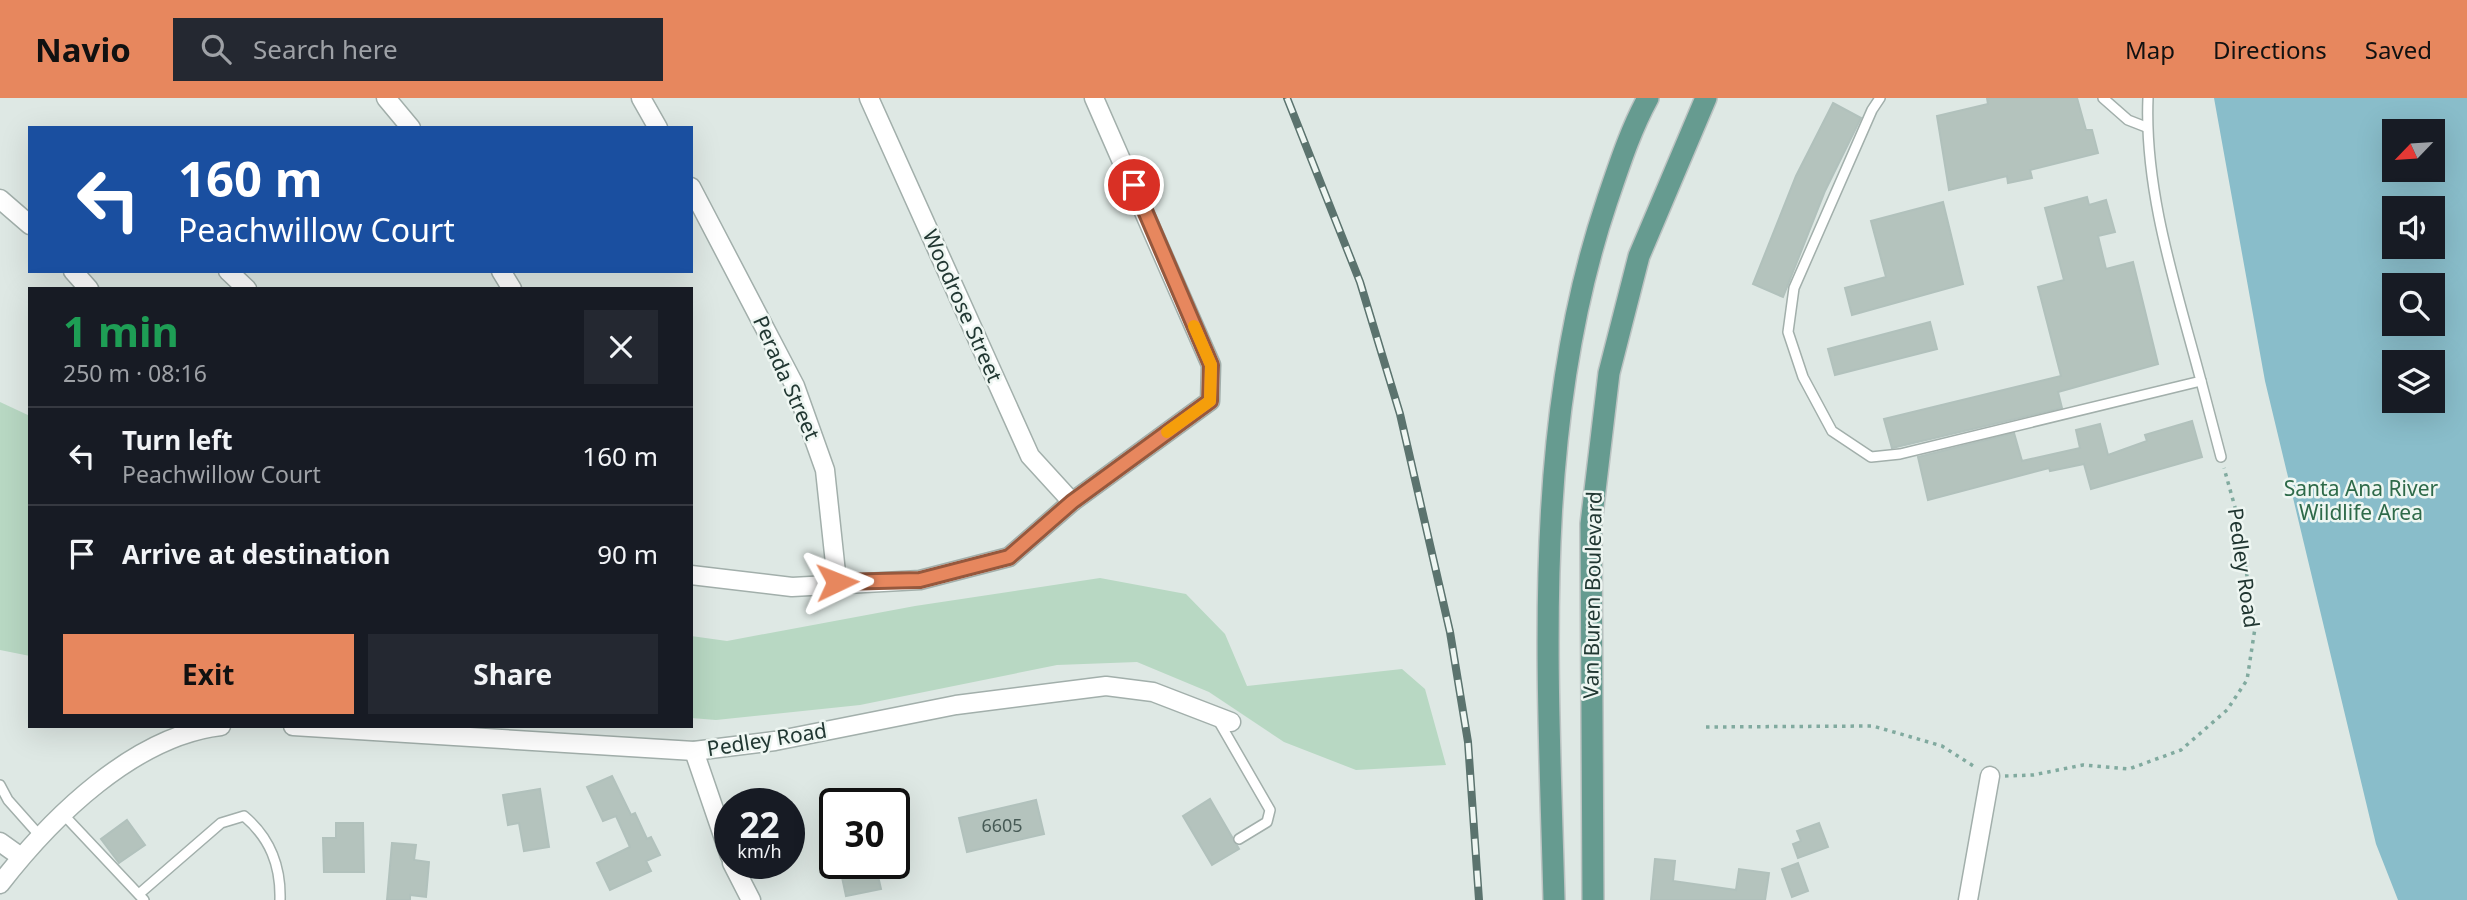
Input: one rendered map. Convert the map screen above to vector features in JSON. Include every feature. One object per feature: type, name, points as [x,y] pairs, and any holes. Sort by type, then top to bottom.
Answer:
[{"type":"main road","name":"Van Buren Boulevard","points":[[1554,900],[1548,688],[1549,532],[1563,380],[1593,244],[1633,127],[1648,98]]},
{"type":"main road","name":"Van Buren Boulevard","points":[[1593,900],[1591,524],[1609,373],[1639,256],[1706,98]]},
{"type":"street","points":[[386,98],[409,126]]},
{"type":"street","points":[[641,98],[657,126]]},
{"type":"street","name":"Woodrose Street","points":[[869,98],[1030,456],[1072,502]]},
{"type":"street","points":[[693,575],[792,587],[837,582],[920,580],[1009,557],[1072,502],[1210,401],[1211,365],[1094,98]]},
{"type":"street","name":"Perada Street","points":[[693,191],[795,386],[825,470],[837,582]]},
{"type":"street","points":[[0,200],[28,223]]},
{"type":"street","points":[[75,273],[87,287]]},
{"type":"street","points":[[230,273],[245,287]]},
{"type":"street","name":"Pedley Road","points":[[325,728],[694,751],[775,741],[956,705],[1106,686],[1153,692],[1223,719]]},
{"type":"street","points":[[0,884],[62,813],[98,783],[157,746],[206,728]]},
{"type":"street","points":[[694,751],[714,809]]},
{"type":"street","points":[[1968,900],[1990,776]]},
{"type":"street","points":[[0,842],[21,857]]},
{"type":"street","points":[[740,879],[751,900]]},
{"type":"lane","points":[[1880,98],[1872,110],[1794,288],[1788,332],[1803,377],[1832,431],[1871,457],[1900,454],[2201,381]]},
{"type":"lane","points":[[2103,98],[2128,120],[2146,127]]},
{"type":"lane","points":[[2148,98],[2146,127],[2162,229],[2221,457]]},
{"type":"lane","points":[[1223,719],[1270,810],[1267,822],[1239,839]]},
{"type":"lane","points":[[0,785],[8,800],[40,836]]},
{"type":"lane","points":[[62,813],[142,897],[221,823],[244,816],[263,832],[274,852],[280,900]]},
{"type":"path","name":"Pedley Road","points":[[1990,776],[2033,775],[2083,765],[2129,768],[2181,750],[2227,709],[2247,680],[2255,628],[2238,519],[2221,457]]},
{"type":"path","points":[[1706,727],[1873,726],[1942,746],[1990,776]]},
{"type":"green space","points":[[0,402],[28,415],[28,656],[0,650]]},
{"type":"green space","points":[[1100,578],[1186,594],[1225,634],[1247,686],[1402,669],[1425,689],[1446,765],[1356,770],[1284,742],[1209,692],[1137,662],[1057,665],[860,705],[716,720],[693,718],[693,636],[727,641],[915,606]]},
{"type":"water","name":"Santa Ana River Wildlife Area","points":[[2214,98],[2467,98],[2467,900],[2398,900],[2376,844],[2265,381]]},
{"type":"building","points":[[1987,98],[2077,98],[2086,130],[2092,130],[2098,153],[2030,170],[2032,178],[2008,183],[2007,176],[1949,190],[1937,116],[1988,104]]},
{"type":"building","points":[[1833,103],[1861,118],[1825,191],[1783,297],[1753,284],[1796,176]]},
{"type":"building","points":[[2087,197],[2089,205],[2106,200],[2115,232],[2098,236],[2106,269],[2133,262],[2158,364],[2058,392],[2062,408],[1892,448],[1884,419],[2061,376],[2038,287],[2064,280],[2045,208]]},
{"type":"building","points":[[1943,202],[1963,284],[1852,315],[1845,288],[1886,277],[1871,221]]},
{"type":"building","points":[[1930,322],[1937,349],[1835,375],[1828,349]]},
{"type":"building","points":[[2192,421],[2202,457],[2091,489],[2084,464],[2050,471],[2049,468],[1928,500],[1918,457],[2014,433],[2022,461],[2080,448],[2076,430],[2100,424],[2108,455],[2147,441],[2145,435]]},
{"type":"building","points":[[612,776],[631,815],[635,813],[647,839],[651,837],[660,855],[646,861],[651,871],[610,890],[597,863],[630,847],[616,816],[603,821],[587,787]]},
{"type":"building","points":[[540,789],[549,847],[524,851],[519,823],[508,825],[503,795]]},
{"type":"building","points":[[1210,799],[1239,849],[1212,865],[1183,816]]},
{"type":"building","points":[[1036,800],[1044,834],[967,852],[959,818]]},
{"type":"building","points":[[127,820],[145,845],[119,863],[101,839]]},
{"type":"building","points":[[336,823],[363,823],[364,872],[324,872],[323,838],[336,838]]},
{"type":"building","points":[[1819,823],[1828,847],[1798,858],[1793,844],[1801,841],[1797,831]]},
{"type":"building","points":[[392,843],[416,845],[414,860],[429,862],[426,897],[410,895],[410,900],[387,900]]},
{"type":"building","points":[[1655,859],[1675,861],[1673,881],[1736,890],[1739,869],[1769,873],[1765,900],[1651,900]]},
{"type":"building","points":[[1798,863],[1808,891],[1792,897],[1782,869]]},
{"type":"building","points":[[842,879],[879,879],[881,889],[846,896]]},
{"type":"railway","points":[[1287,98],[1360,282],[1400,414],[1450,632],[1468,742],[1479,900]]},
{"type":"slow traffic","points":[[1167,432],[1210,401],[1211,365],[1194,326]]},
{"type":"route","points":[[837,582],[920,580],[1009,557],[1072,502],[1210,401],[1211,365],[1134,185]]}]
